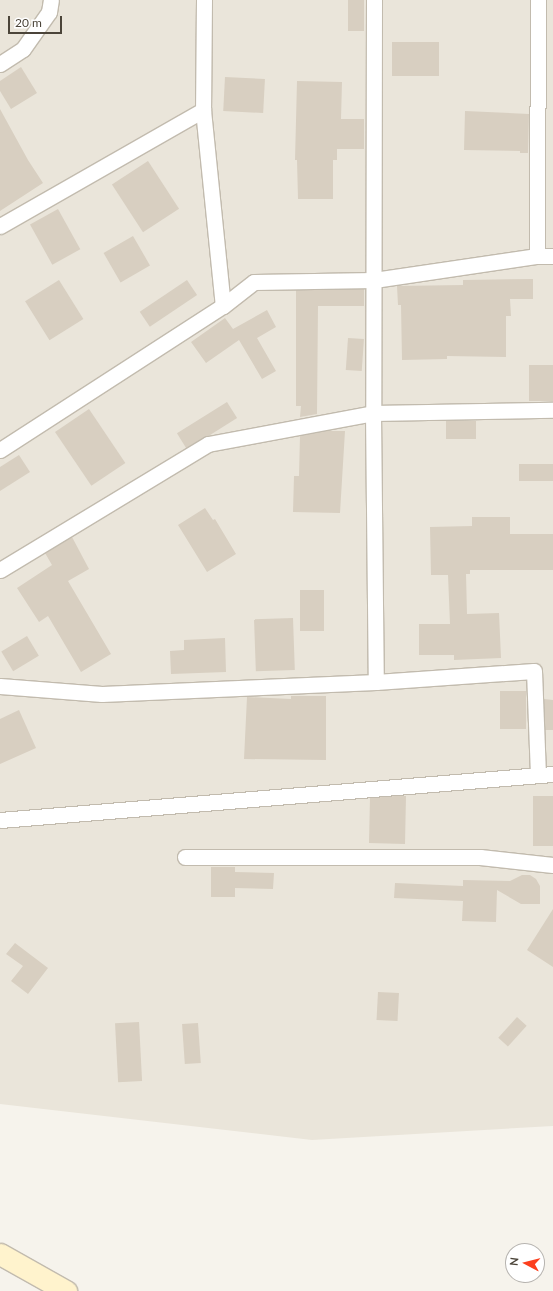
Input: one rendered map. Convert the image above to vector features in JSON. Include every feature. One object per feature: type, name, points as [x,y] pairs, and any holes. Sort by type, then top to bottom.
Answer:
[{"type":"main road","points":[[0,1254],[66,1291]]},
{"type":"street","points":[[0,64],[23,49],[49,12],[51,0]]},
{"type":"street","points":[[204,0],[203,110],[224,306]]},
{"type":"street","points":[[374,0],[373,413],[376,682]]},
{"type":"street","points":[[537,256],[538,0]]},
{"type":"street","points":[[0,226],[203,110]]},
{"type":"street","points":[[0,450],[224,306],[254,282],[374,280],[537,256],[553,256]]},
{"type":"street","points":[[0,570],[208,444],[373,413],[553,410]]},
{"type":"street","points":[[0,686],[102,694],[376,682],[534,671],[546,774],[0,820]]},
{"type":"street","points":[[185,857],[480,858],[553,865]]},
{"type":"shaded area","points":[[0,0],[553,0],[553,1126],[312,1140],[0,1104]]},
{"type":"building","points":[[348,0],[364,0],[364,31],[348,31]]},
{"type":"building","points":[[392,42],[439,42],[439,76],[392,76]]},
{"type":"building","points":[[21,67],[37,93],[11,109],[0,91],[0,81]]},
{"type":"building","points":[[225,77],[265,79],[263,113],[223,111]]},
{"type":"building","points":[[297,81],[342,82],[341,119],[364,119],[364,149],[337,149],[337,160],[333,160],[333,199],[298,199],[297,160],[295,160]]},
{"type":"building","points":[[0,109],[28,160],[43,183],[0,211]]},
{"type":"building","points":[[465,111],[529,114],[528,153],[520,153],[520,151],[464,150]]},
{"type":"building","points":[[148,161],[179,209],[143,232],[112,184]]},
{"type":"building","points":[[58,209],[80,249],[52,265],[30,225]]},
{"type":"building","points":[[133,236],[150,265],[121,282],[104,253]]},
{"type":"building","points":[[533,279],[533,299],[510,299],[511,316],[506,316],[506,357],[447,356],[447,359],[402,360],[401,305],[398,305],[397,286],[463,285],[463,280]]},
{"type":"building","points":[[59,280],[83,319],[49,340],[25,301]]},
{"type":"building","points":[[187,280],[197,295],[150,327],[140,312]]},
{"type":"building","points":[[364,289],[364,306],[318,306],[317,414],[300,417],[301,406],[296,406],[296,290]]},
{"type":"building","points":[[267,310],[276,327],[257,338],[276,371],[262,379],[239,340],[206,363],[191,342],[225,318],[233,329]]},
{"type":"building","points":[[348,338],[364,339],[362,371],[346,370]]},
{"type":"building","points":[[529,365],[553,365],[553,401],[529,401]]},
{"type":"building","points":[[227,402],[237,418],[187,449],[177,433]]},
{"type":"building","points":[[89,409],[125,463],[91,486],[55,432]]},
{"type":"building","points":[[446,421],[476,421],[476,439],[446,439]]},
{"type":"building","points":[[327,431],[345,431],[340,513],[293,512],[294,476],[299,476],[300,436]]},
{"type":"building","points":[[19,455],[30,472],[0,491],[0,467]]},
{"type":"building","points":[[519,464],[553,464],[553,481],[519,481]]},
{"type":"building","points":[[205,508],[213,520],[215,519],[236,554],[207,572],[178,525]]},
{"type":"building","points":[[472,517],[510,517],[510,534],[553,534],[553,570],[470,570],[470,574],[466,574],[467,614],[499,613],[501,658],[454,660],[454,655],[419,655],[419,624],[450,624],[448,575],[431,575],[430,527],[472,526]]},
{"type":"building","points":[[72,537],[89,569],[68,581],[111,654],[81,672],[48,616],[39,622],[17,588],[52,565],[45,553]]},
{"type":"building","points":[[300,590],[324,590],[324,631],[300,631]]},
{"type":"building","points":[[293,618],[295,670],[256,671],[254,619]]},
{"type":"building","points":[[27,636],[39,656],[13,671],[1,651]]},
{"type":"building","points":[[225,638],[226,672],[171,674],[170,651],[184,650],[184,640]]},
{"type":"building","points":[[500,691],[526,691],[526,729],[500,729]]},
{"type":"building","points":[[291,696],[326,696],[326,760],[244,759],[247,697],[291,699]]},
{"type":"building","points":[[544,699],[553,700],[553,730],[545,730]]},
{"type":"building","points":[[19,710],[36,748],[0,764],[0,719]]},
{"type":"building","points":[[406,796],[405,844],[369,843],[370,798]]},
{"type":"building","points":[[533,796],[553,796],[553,846],[533,846]]},
{"type":"building","points":[[211,867],[235,867],[235,872],[274,873],[273,889],[235,888],[235,897],[211,897]]},
{"type":"building","points":[[522,875],[530,875],[536,879],[540,886],[540,904],[521,904],[497,890],[496,922],[462,921],[463,901],[394,898],[395,883],[463,886],[463,880],[510,881]]},
{"type":"building","points":[[553,909],[553,967],[527,950]]},
{"type":"building","points":[[15,943],[48,968],[28,994],[11,981],[23,966],[6,954]]},
{"type":"building","points":[[378,992],[399,993],[398,1021],[377,1020]]},
{"type":"building","points":[[517,1017],[527,1026],[508,1047],[498,1038]]},
{"type":"building","points":[[139,1022],[142,1081],[118,1082],[115,1023]]},
{"type":"building","points":[[198,1023],[201,1063],[185,1064],[182,1024]]}]
